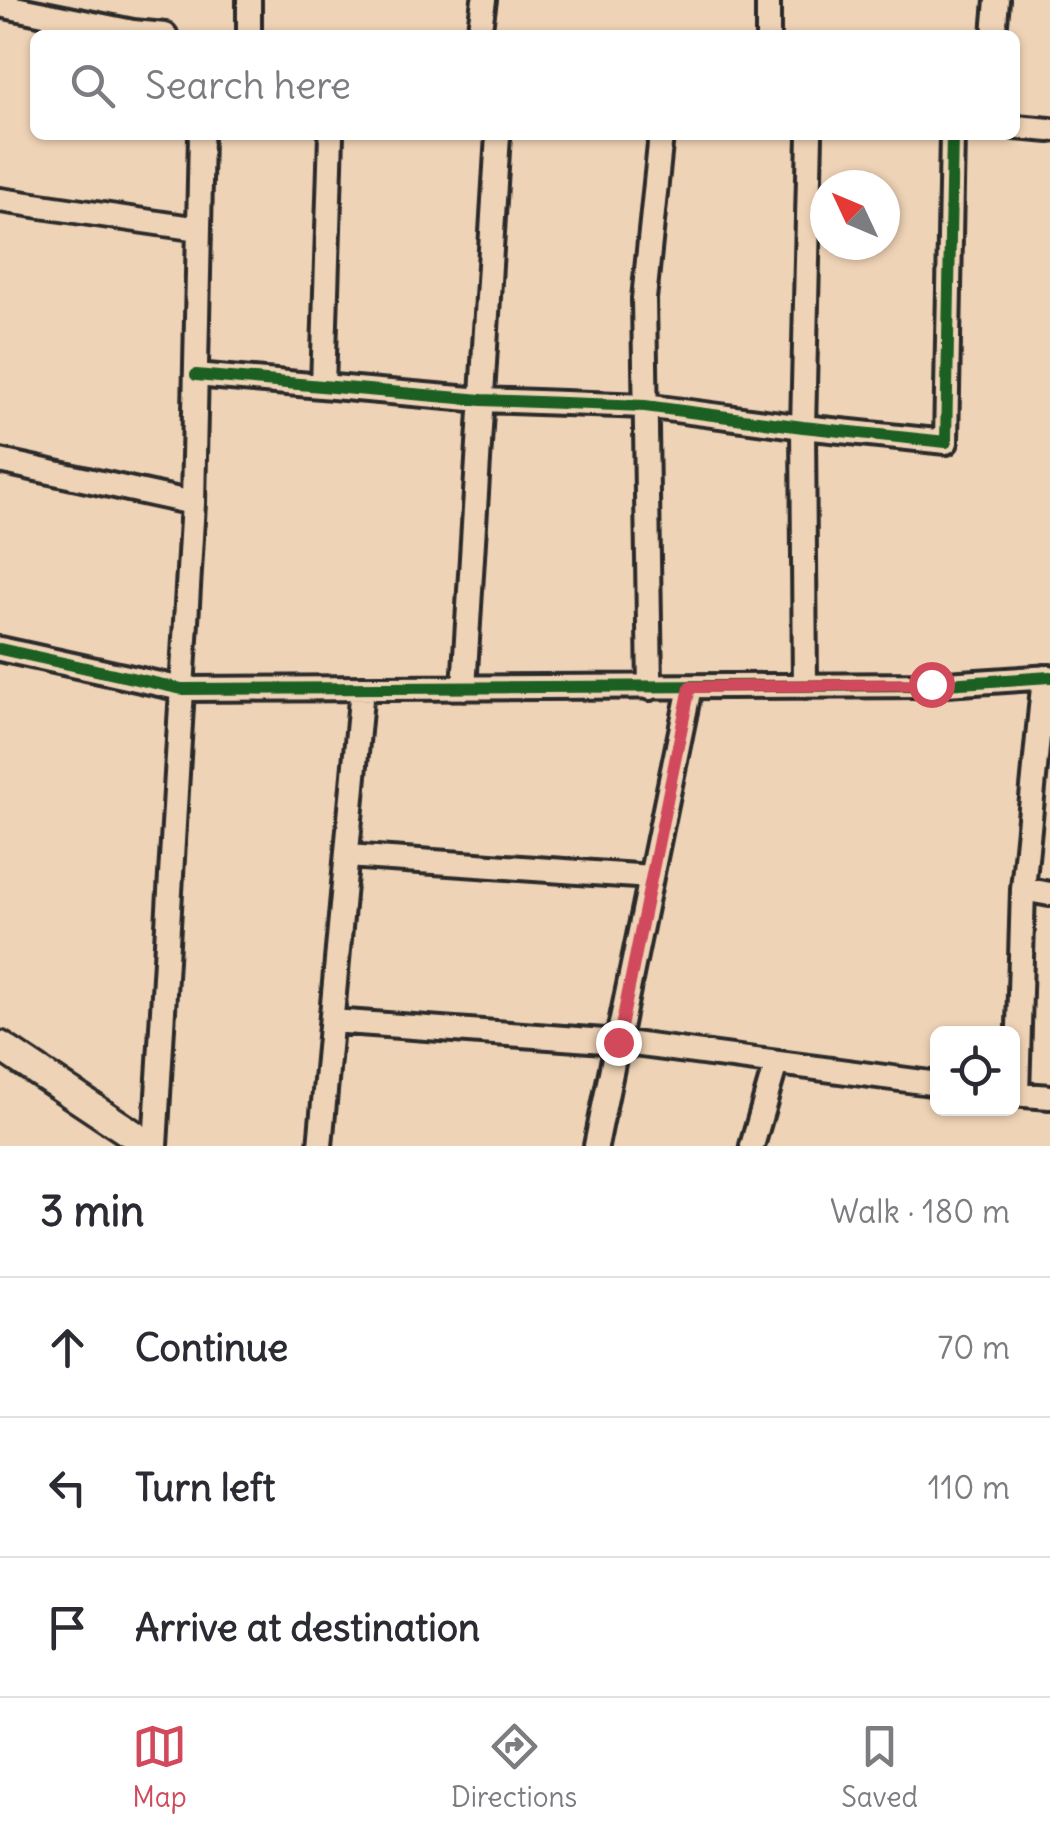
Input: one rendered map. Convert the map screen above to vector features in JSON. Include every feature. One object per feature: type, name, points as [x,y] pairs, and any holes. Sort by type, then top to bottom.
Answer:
[{"type":"street","points":[[250,0],[250,30]]},
{"type":"street","points":[[480,30],[484,0]]},
{"type":"street","points":[[768,0],[768,30]]},
{"type":"street","points":[[994,30],[997,0]]},
{"type":"street","points":[[0,6],[78,10],[147,30]]},
{"type":"street","points":[[1020,128],[1050,130]]},
{"type":"street","points":[[0,1046],[153,1146],[193,503],[201,140]]},
{"type":"street","points":[[323,386],[331,140]]},
{"type":"street","points":[[464,688],[498,140]]},
{"type":"street","points":[[650,688],[644,299],[660,140]]},
{"type":"street","points":[[806,686],[802,427],[810,140]]},
{"type":"street","points":[[196,376],[482,400],[646,406],[946,442],[952,140]]},
{"type":"street","points":[[1,206],[199,229]]},
{"type":"street","points":[[0,461],[193,503]]},
{"type":"street","points":[[0,649],[182,689],[806,686],[1047,677],[1024,889],[1018,1026]]},
{"type":"street","points":[[596,1146],[690,687]]},
{"type":"street","points":[[320,1146],[362,688]]},
{"type":"street","points":[[346,856],[651,877]]},
{"type":"street","points":[[1024,889],[1050,894]]},
{"type":"street","points":[[332,1022],[618,1042],[930,1083]]},
{"type":"street","points":[[752,1146],[776,1063]]},
{"type":"street","points":[[1020,1094],[1050,1097]]},
{"type":"cycle path","points":[[196,375],[482,400],[645,406],[946,442],[952,140]]},
{"type":"cycle path","points":[[0,649],[182,689],[931,685],[1050,677]]},
{"type":"route","points":[[618,1042],[690,687],[931,684]]}]
